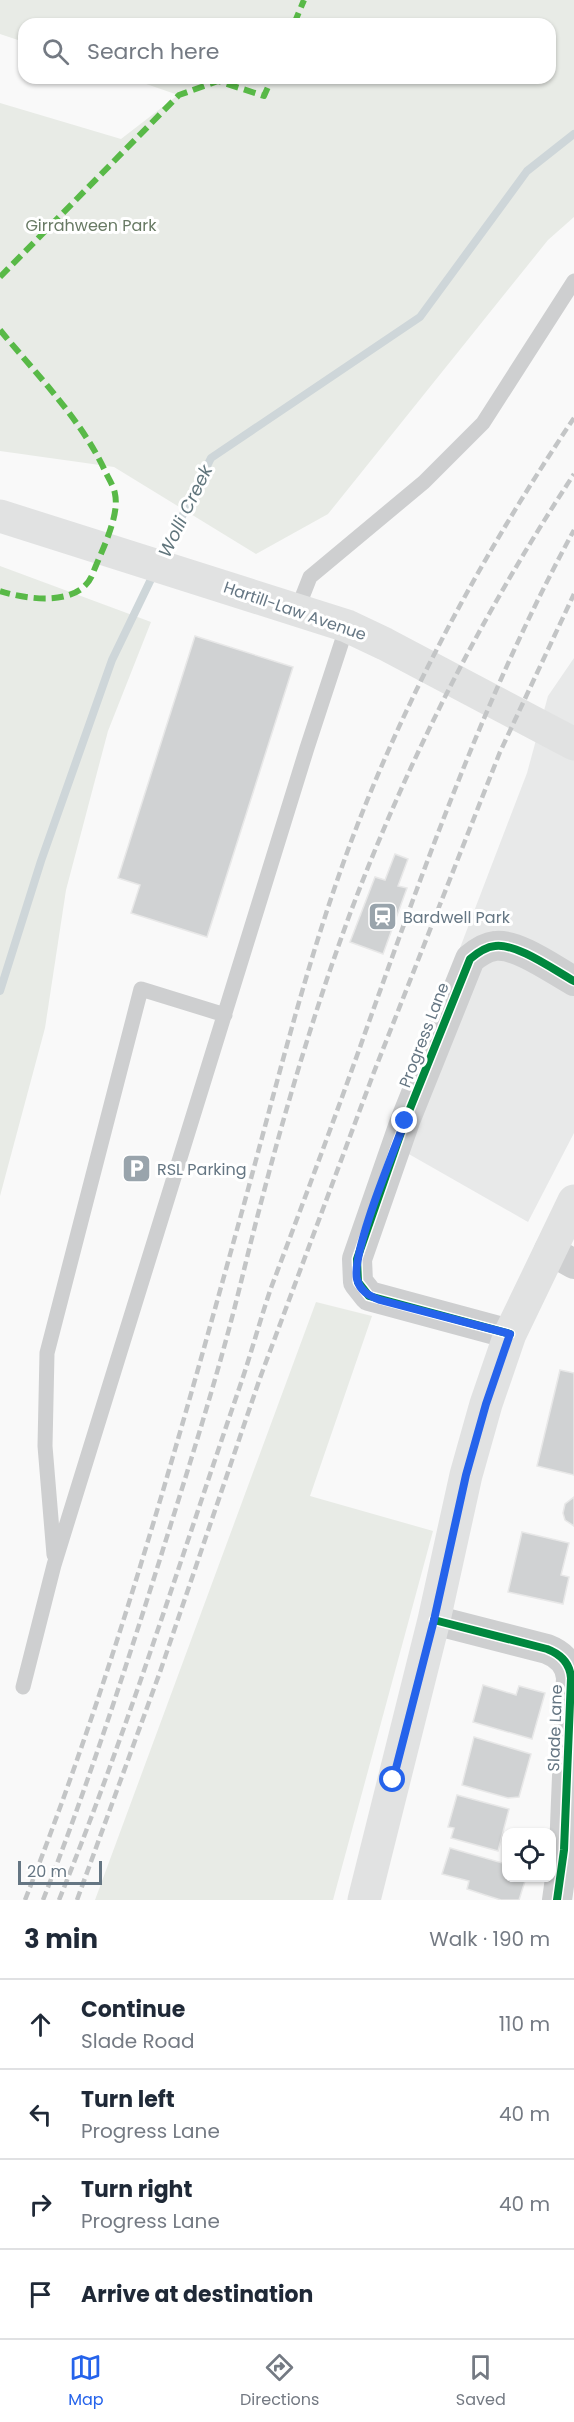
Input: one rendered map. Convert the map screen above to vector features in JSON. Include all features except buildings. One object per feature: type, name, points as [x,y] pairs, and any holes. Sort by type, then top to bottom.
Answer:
[{"type":"main road","name":"Hartill-Law Avenue","points":[[0,516],[347,626],[574,744]]},
{"type":"main road","points":[[364,1900],[434,1620],[466,1475],[486,1404],[510,1334],[562,1257],[574,1201]]},
{"type":"street","name":"Progress Lane","points":[[510,1334],[369,1296],[358,1282],[357,1259],[405,1121],[470,959],[483,949],[492,946],[508,947],[574,981]]},
{"type":"street","name":"Slade Lane","points":[[434,1620],[547,1649],[558,1654],[568,1666],[571,1678],[564,1850],[557,1900]]},
{"type":"lane","points":[[297,610],[310,577],[424,482],[483,423],[574,281]]},
{"type":"lane","points":[[23,1687],[54,1565],[307,748],[347,626]]},
{"type":"lane","points":[[54,1565],[45,1446],[47,1353],[141,989],[225,1015]]},
{"type":"shaded area","points":[[574,658],[574,1133],[528,1222],[386,1141],[527,773],[548,696]]},
{"type":"green space","name":"Girrahween Park","points":[[0,0],[574,0],[574,217],[548,240],[328,514],[256,554],[114,467],[0,451],[0,103],[121,139],[178,95],[146,84],[556,84],[556,18],[18,18],[18,40],[0,34]]},
{"type":"green space","points":[[0,566],[151,622],[108,731],[66,890],[45,1028],[0,1196]]},
{"type":"green space","points":[[316,1302],[372,1316],[310,1496],[433,1531],[333,1900],[95,1900]]},
{"type":"waterway","name":"Wolli Creek","points":[[160,561],[211,458],[420,317],[527,171],[574,134]]},
{"type":"waterway","name":"Wolli Creek","points":[[0,991],[41,861],[112,660],[154,573]]},
{"type":"railway","points":[[25,1900],[87,1731],[142,1561],[193,1388],[294,1019],[339,874],[402,720],[454,616],[482,565],[574,418]]},
{"type":"railway","points":[[43,1900],[75,1816],[133,1645],[182,1489],[224,1349],[291,1093],[351,911],[398,797],[450,686],[509,578],[574,474]]},
{"type":"railway","points":[[59,1900],[131,1709],[271,1288],[435,841],[513,652],[574,530]]},
{"type":"railway","points":[[77,1900],[160,1672],[260,1378],[374,1072],[500,752],[574,594]]},
{"type":"marked path","points":[[296,18],[304,0]]},
{"type":"marked path","points":[[0,277],[179,95],[210,84]]},
{"type":"marked path","points":[[227,84],[264,96],[269,84]]},
{"type":"marked path","points":[[0,330],[58,398],[85,435],[111,483],[116,503],[109,534],[87,584],[66,596],[52,598],[25,597],[0,591]]},
{"type":"cycle path","points":[[510,1334],[369,1296],[358,1282],[357,1259],[405,1121],[470,959],[488,948],[504,946],[524,953],[574,981]]},
{"type":"cycle path","points":[[434,1620],[547,1649],[560,1656],[569,1668],[571,1678],[564,1850],[557,1900]]},
{"type":"place","name":"Bardwell Park","points":[[382,917]]},
{"type":"place","name":"RSL Parking","points":[[136,1169]]},
{"type":"route","points":[[393,1780],[434,1620],[466,1475],[486,1404],[510,1334],[380,1300],[369,1296],[358,1282],[356,1272],[360,1247],[405,1121]]}]
